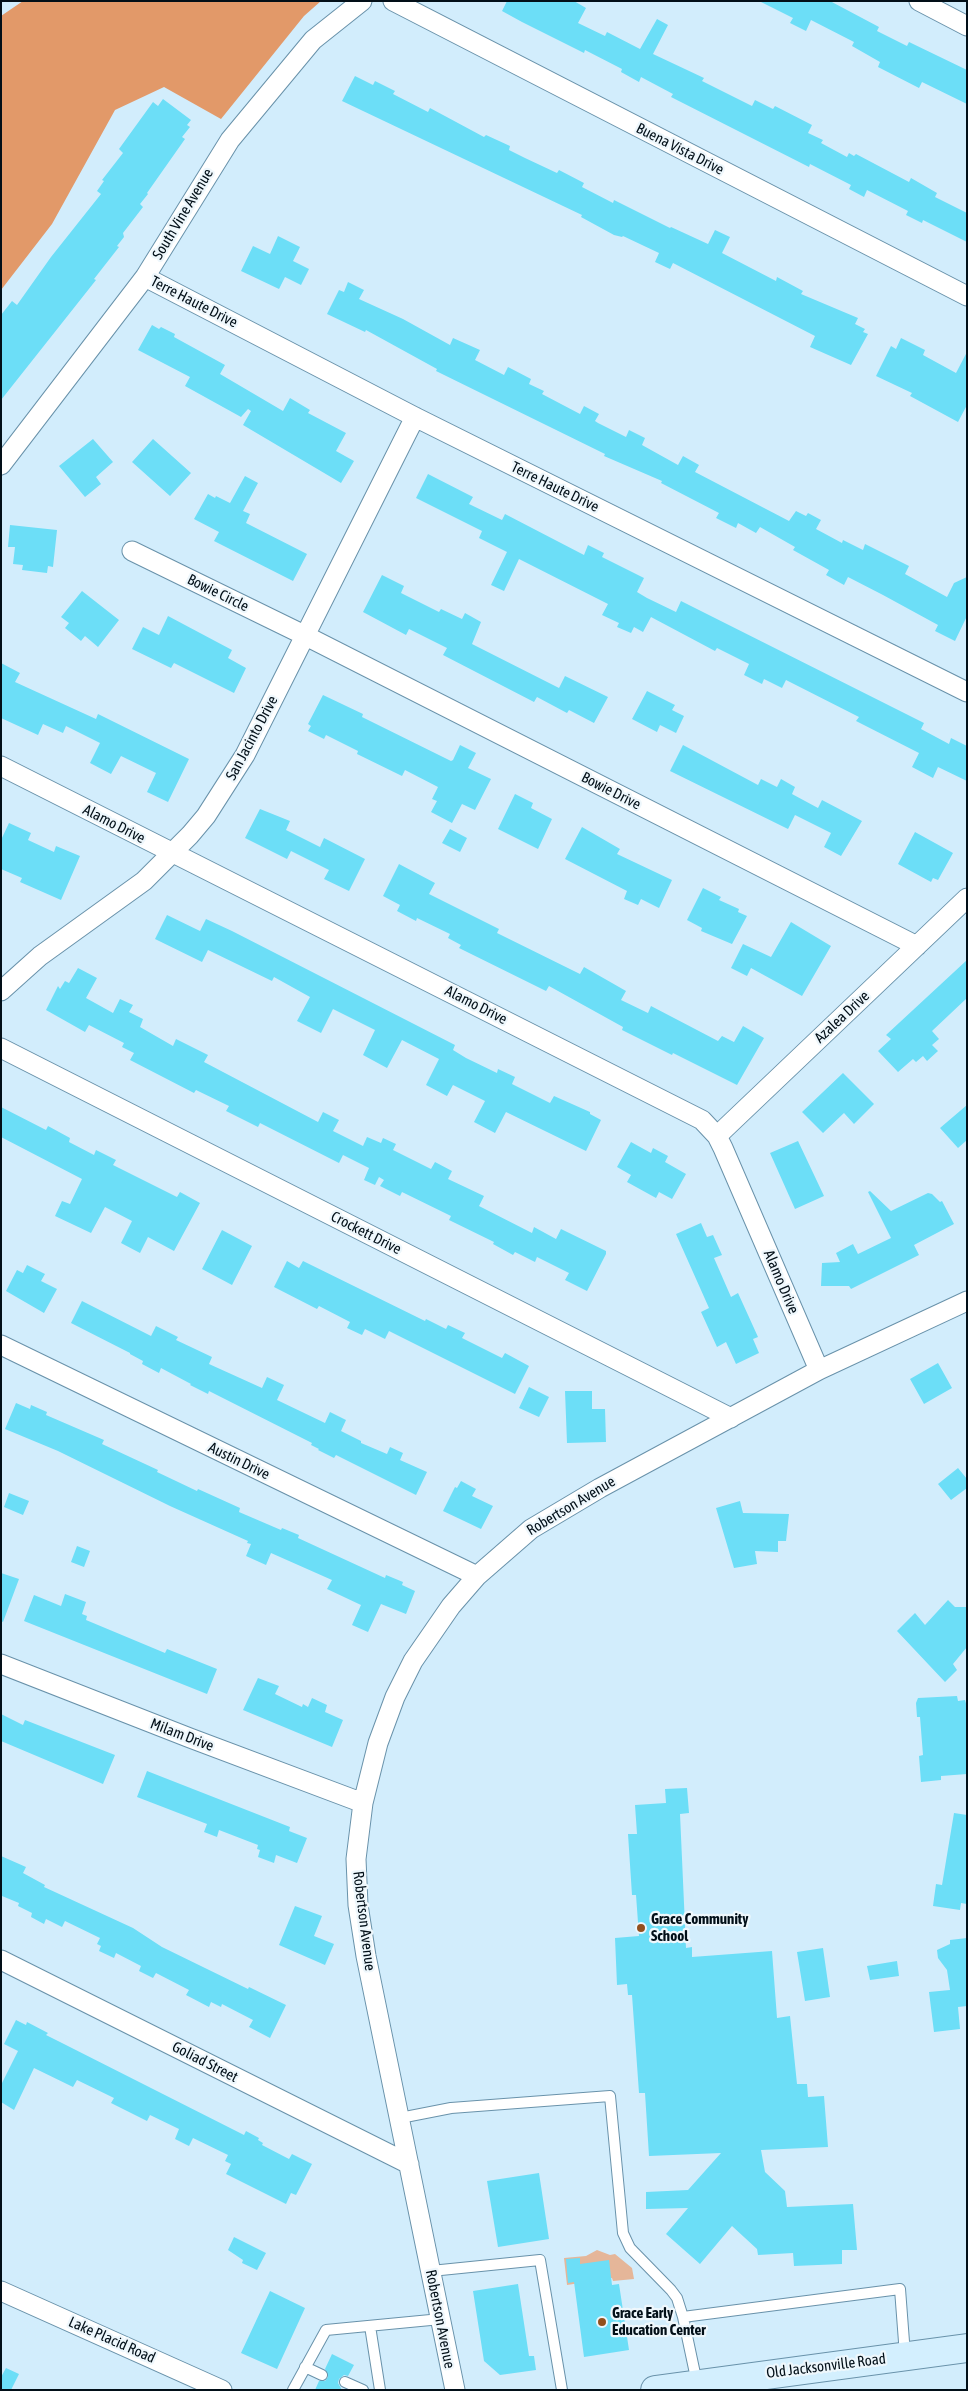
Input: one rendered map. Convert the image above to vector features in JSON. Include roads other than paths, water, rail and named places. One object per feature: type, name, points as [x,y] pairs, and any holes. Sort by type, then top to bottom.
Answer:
[{"type":"main road","name":"Old Jacksonville Road","points":[[655,2390],[698,2386],[967,2348]]},
{"type":"street","name":"South Vine Avenue","points":[[1,465],[145,277],[203,181],[242,125],[313,40],[362,1]]},
{"type":"street","name":"Buena Vista Drive","points":[[393,1],[967,296]]},
{"type":"street","points":[[919,1],[967,26]]},
{"type":"street","name":"Terre Haute Drive","points":[[145,277],[415,417],[967,692]]},
{"type":"street","name":"San Jacinto Drive","points":[[1,991],[40,956],[129,894],[173,854],[206,816],[234,774],[415,417]]},
{"type":"street","name":"Bowie Circle","points":[[132,551],[304,635]]},
{"type":"street","name":"Bowie Drive","points":[[304,635],[917,946]]},
{"type":"street","name":"Alamo Drive","points":[[1,766],[702,1120],[717,1136],[819,1370]]},
{"type":"street","name":"Azalea Drive","points":[[717,1136],[967,898]]},
{"type":"street","name":"Crockett Drive","points":[[1,1048],[731,1418]]},
{"type":"street","name":"Robertson Avenue","points":[[455,2390],[360,1922],[356,1859],[363,1803],[378,1743],[404,1678],[436,1626],[477,1576],[519,1538],[549,1517],[819,1370],[967,1301]]},
{"type":"street","name":"Austin Drive","points":[[1,1345],[477,1576]]},
{"type":"street","name":"Milam Drive","points":[[1,1664],[363,1803]]},
{"type":"street","name":"Goliad Street","points":[[1,1960],[409,2164]]},
{"type":"street","name":"Lake Placid Road","points":[[1,2291],[222,2390]]},
{"type":"lane","points":[[400,2118],[451,2108],[610,2096],[623,2234],[630,2248],[672,2290],[677,2298],[698,2386]]},
{"type":"lane","points":[[431,2271],[540,2260],[562,2390]]},
{"type":"lane","points":[[683,2317],[900,2289],[905,2356]]},
{"type":"lane","points":[[294,2390],[326,2330],[440,2319]]},
{"type":"lane","points":[[370,2326],[380,2390]]},
{"type":"lane","points":[[305,2367],[322,2375]]},
{"type":"lane","points":[[345,2382],[363,2390]]},
{"type":"place","name":"Grace Community School","points":[[641,1928]]},
{"type":"place","name":"Grace Early Education Center","points":[[602,2322]]}]
